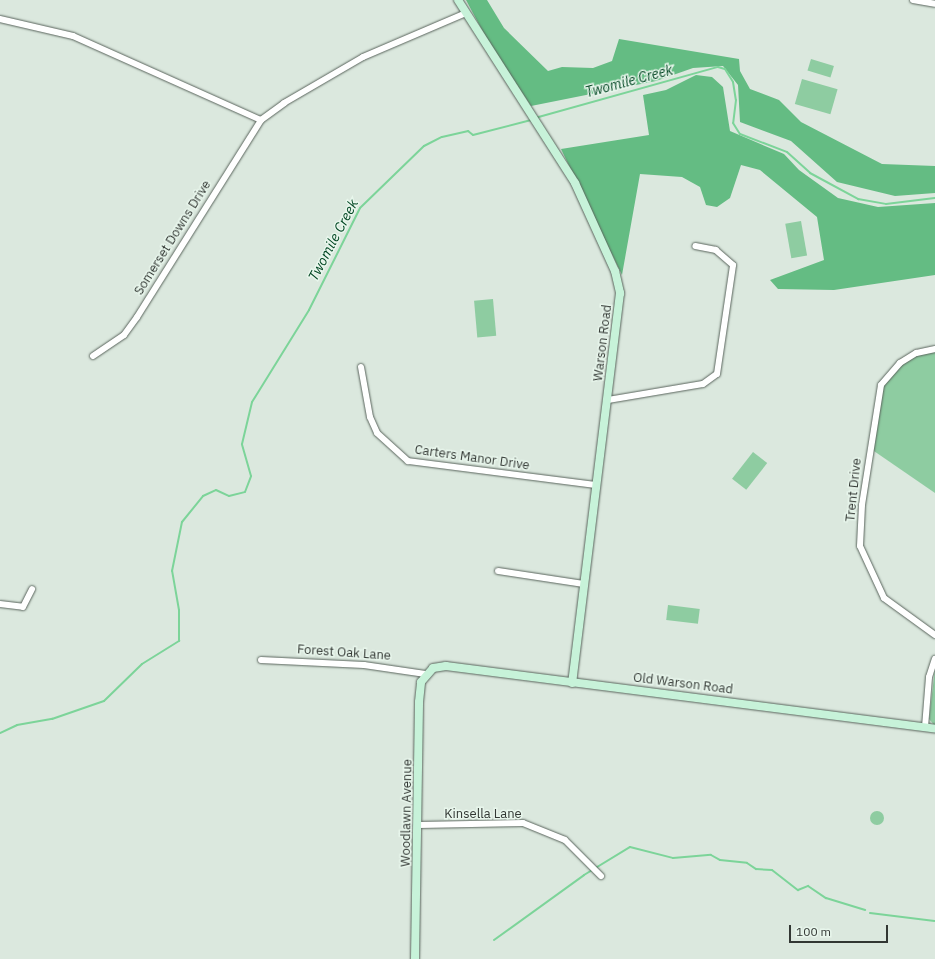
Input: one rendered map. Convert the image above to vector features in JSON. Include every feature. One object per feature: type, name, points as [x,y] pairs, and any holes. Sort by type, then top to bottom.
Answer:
[{"type":"street","name":"Warson Road","points":[[458,0],[464,14],[554,148],[578,190],[615,271],[620,292],[608,400],[572,683]]},
{"type":"street","points":[[913,0],[935,4]]},
{"type":"street","name":"Somerset Downs Drive","points":[[93,356],[124,335],[133,323],[261,120],[284,103],[363,57],[464,14]]},
{"type":"street","points":[[0,19],[73,36],[261,120]]},
{"type":"street","points":[[608,400],[703,384],[717,374],[733,265],[716,250],[695,246]]},
{"type":"street","name":"Trent Drive","points":[[935,349],[916,353],[900,363],[881,385],[862,505],[860,546],[884,598],[935,635]]},
{"type":"street","name":"Carters Manor Drive","points":[[361,366],[370,417],[377,433],[408,461],[596,485]]},
{"type":"street","points":[[498,571],[584,584]]},
{"type":"street","points":[[0,604],[23,607],[32,589]]},
{"type":"street","name":"Forest Oak Lane","points":[[261,660],[364,665],[427,672]]},
{"type":"street","points":[[925,727],[929,677],[935,660]]},
{"type":"street","name":"Old Warson Road","points":[[427,672],[446,666],[935,729]]},
{"type":"street","name":"Woodlawn Avenue","points":[[415,959],[419,825],[419,702],[427,672]]},
{"type":"street","name":"Kinsella Lane","points":[[419,825],[524,823],[565,840],[601,876]]},
{"type":"green space","points":[[466,0],[487,0],[504,28],[548,71],[562,67],[593,68],[612,61],[619,39],[739,59],[740,71],[750,89],[779,100],[801,122],[882,164],[935,166],[935,193],[895,196],[837,182],[791,141],[740,122],[738,85],[723,66],[693,68],[656,81],[531,106],[489,43]]},
{"type":"green space","points":[[811,59],[834,66],[830,77],[807,70]]},
{"type":"green space","points":[[696,75],[712,77],[723,87],[730,131],[784,154],[799,170],[838,198],[878,207],[935,203],[935,275],[834,290],[778,289],[770,280],[824,260],[817,217],[760,170],[741,165],[730,198],[717,207],[706,205],[700,187],[682,177],[640,174],[622,275],[561,149],[649,135],[643,95],[666,90]]},
{"type":"green space","points":[[802,79],[838,89],[830,114],[795,104]]},
{"type":"green space","points":[[801,221],[807,255],[791,258],[785,224]]},
{"type":"green space","points":[[493,299],[496,336],[477,338],[474,301]]},
{"type":"green space","points":[[935,351],[935,493],[871,449],[883,386],[901,364],[918,354]]},
{"type":"green space","points":[[753,452],[767,463],[746,490],[732,479]]},
{"type":"green space","points":[[668,605],[700,609],[698,624],[666,620]]},
{"type":"green space","points":[[935,669],[935,726],[929,719]]},
{"type":"green space","points":[[874,811],[880,811],[884,815],[884,821],[880,825],[874,825],[870,821],[870,815]]},
{"type":"waterway","name":"Twomile Creek","points":[[535,118],[718,67],[725,69],[733,82],[736,100],[733,123],[740,134],[787,152],[810,173],[858,199],[886,204],[935,198]]},
{"type":"waterway","name":"Twomile Creek","points":[[0,733],[17,725],[52,719],[104,701],[142,664],[179,641],[179,610],[172,571],[182,522],[203,496],[216,490],[229,496],[245,492],[251,476],[242,444],[252,402],[309,310],[360,208],[424,146],[442,137],[468,131],[473,135],[531,120]]},
{"type":"waterway","points":[[494,940],[584,875],[630,847],[673,858],[711,855],[720,860],[747,863],[756,869],[772,870],[798,890],[808,886],[826,898],[865,910]]},
{"type":"waterway","points":[[870,913],[935,921]]}]
